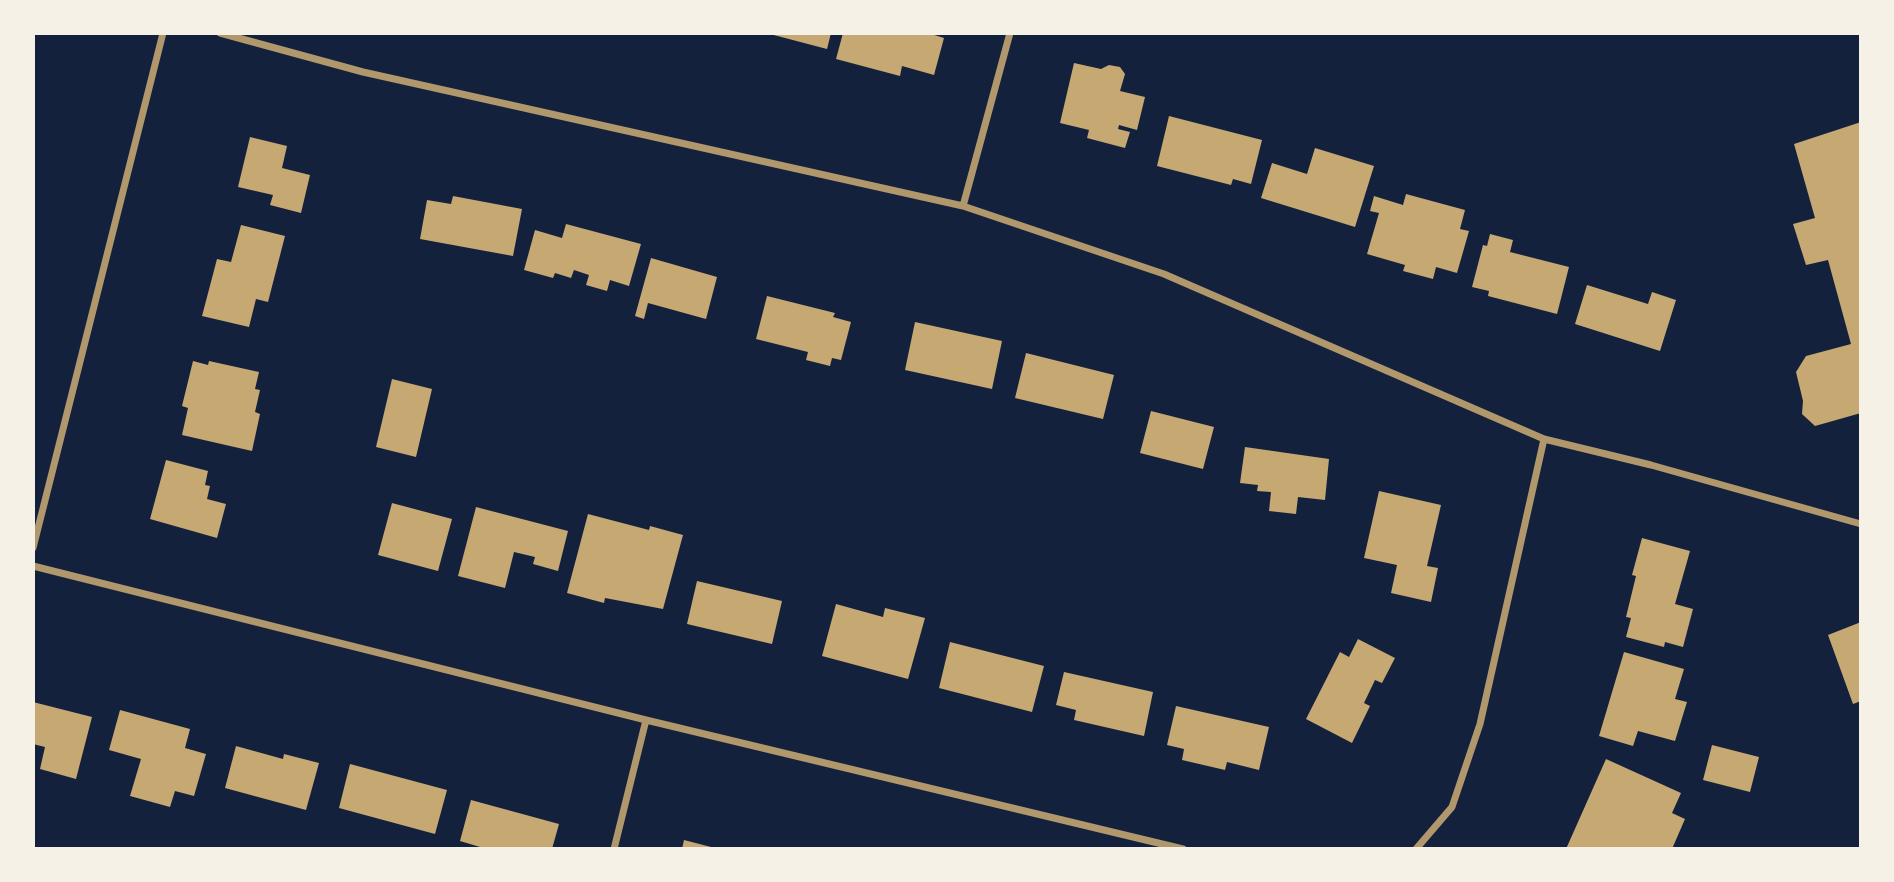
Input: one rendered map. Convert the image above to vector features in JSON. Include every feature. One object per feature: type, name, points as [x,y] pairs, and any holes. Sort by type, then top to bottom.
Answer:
[{"type":"street","points":[[33,548],[163,33]]},
{"type":"street","points":[[220,33],[363,72],[963,206],[1164,274],[1544,439],[1651,465],[1861,524]]},
{"type":"street","points":[[963,206],[1010,33]]},
{"type":"street","points":[[1416,849],[1452,807],[1480,724],[1544,439]]},
{"type":"street","points":[[33,566],[646,720],[1183,849]]},
{"type":"street","points":[[614,849],[646,720]]},
{"type":"building","points":[[766,33],[831,33],[827,49]]},
{"type":"building","points":[[843,33],[928,33],[944,38],[934,75],[902,66],[900,76],[836,59]]},
{"type":"building","points":[[1074,63],[1101,69],[1109,65],[1120,67],[1125,74],[1120,91],[1145,97],[1137,130],[1119,125],[1118,129],[1130,132],[1125,148],[1087,138],[1089,130],[1060,123]]},
{"type":"building","points":[[1169,116],[1262,140],[1251,184],[1233,179],[1231,185],[1157,166]]},
{"type":"building","points":[[1861,122],[1861,413],[1815,426],[1802,414],[1803,401],[1796,372],[1806,356],[1851,344],[1828,260],[1806,265],[1793,224],[1815,218],[1794,144]]},
{"type":"building","points":[[250,137],[287,146],[282,168],[310,175],[301,213],[270,205],[273,195],[238,187]]},
{"type":"building","points":[[1315,148],[1374,166],[1355,227],[1261,198],[1272,163],[1307,174]]},
{"type":"building","points":[[1406,194],[1465,210],[1460,229],[1469,231],[1457,273],[1436,267],[1433,279],[1403,271],[1405,265],[1367,254],[1379,213],[1370,211],[1374,196],[1403,205]]},
{"type":"building","points":[[453,196],[522,209],[513,256],[420,239],[427,200],[451,204]]},
{"type":"building","points":[[566,224],[641,244],[629,286],[610,280],[607,291],[586,285],[589,275],[574,270],[571,278],[555,273],[553,278],[524,270],[535,230],[562,238]]},
{"type":"building","points":[[241,225],[285,236],[268,302],[256,299],[249,327],[202,316],[217,259],[231,262]]},
{"type":"building","points":[[1490,234],[1513,240],[1510,252],[1569,267],[1557,314],[1488,296],[1489,291],[1472,287],[1483,245],[1487,246]]},
{"type":"building","points":[[651,258],[717,277],[706,319],[648,303],[644,319],[635,316]]},
{"type":"building","points":[[1587,285],[1648,304],[1652,292],[1676,300],[1660,351],[1575,324]]},
{"type":"building","points":[[767,296],[835,313],[833,317],[851,322],[841,360],[832,358],[830,366],[806,360],[808,352],[756,339]]},
{"type":"building","points":[[915,322],[1002,341],[992,389],[905,370]]},
{"type":"building","points":[[1026,353],[1114,375],[1103,419],[1015,398]]},
{"type":"building","points":[[193,361],[208,365],[209,361],[259,372],[255,389],[260,390],[255,412],[260,414],[252,451],[182,435],[188,408],[182,406]]},
{"type":"building","points":[[392,379],[432,389],[416,457],[376,447]]},
{"type":"building","points":[[1151,411],[1214,427],[1203,469],[1140,453]]},
{"type":"building","points":[[1245,447],[1329,459],[1325,500],[1298,497],[1296,514],[1269,511],[1271,492],[1257,491],[1258,485],[1240,483]]},
{"type":"building","points":[[166,460],[208,471],[205,485],[210,486],[207,499],[226,504],[217,538],[150,519]]},
{"type":"building","points":[[1379,491],[1441,505],[1427,566],[1438,568],[1431,602],[1391,593],[1397,565],[1364,558]]},
{"type":"building","points":[[392,503],[452,519],[438,571],[378,555]]},
{"type":"building","points":[[476,507],[568,531],[558,571],[533,564],[535,557],[514,552],[505,588],[458,576]]},
{"type":"building","points":[[588,514],[649,530],[650,526],[683,535],[663,609],[605,598],[604,603],[567,593]]},
{"type":"building","points":[[1642,538],[1690,551],[1675,604],[1693,609],[1683,647],[1665,642],[1664,647],[1626,637],[1631,618],[1626,617],[1636,576],[1632,575]]},
{"type":"building","points":[[697,581],[782,601],[772,644],[687,624]]},
{"type":"building","points":[[836,604],[883,617],[885,608],[925,618],[908,679],[822,656]]},
{"type":"building","points":[[1861,622],[1861,701],[1853,704],[1828,635]]},
{"type":"building","points":[[1358,639],[1395,658],[1382,683],[1375,680],[1364,703],[1370,706],[1352,743],[1306,719],[1340,652],[1349,657]]},
{"type":"building","points":[[950,642],[1044,666],[1032,712],[939,688]]},
{"type":"building","points":[[1624,652],[1684,669],[1675,699],[1687,702],[1675,741],[1638,731],[1633,746],[1599,736]]},
{"type":"building","points":[[1064,672],[1153,692],[1144,736],[1074,720],[1076,710],[1056,705]]},
{"type":"building","points":[[33,702],[92,717],[76,779],[40,769],[45,747],[33,744]]},
{"type":"building","points":[[1176,706],[1269,727],[1259,770],[1227,762],[1225,770],[1182,760],[1184,749],[1167,745]]},
{"type":"building","points":[[120,710],[190,729],[185,748],[206,754],[194,796],[175,791],[170,807],[130,796],[141,759],[109,750]]},
{"type":"building","points":[[1712,745],[1759,757],[1750,792],[1703,780]]},
{"type":"building","points":[[236,746],[283,759],[284,754],[319,763],[306,810],[225,788]]},
{"type":"building","points":[[1606,759],[1681,793],[1672,813],[1685,819],[1672,849],[1566,849]]},
{"type":"building","points":[[350,764],[447,790],[435,834],[339,808]]},
{"type":"building","points":[[471,800],[559,824],[552,849],[480,849],[460,841]]},
{"type":"building","points":[[684,840],[715,848],[715,849],[682,849]]}]
